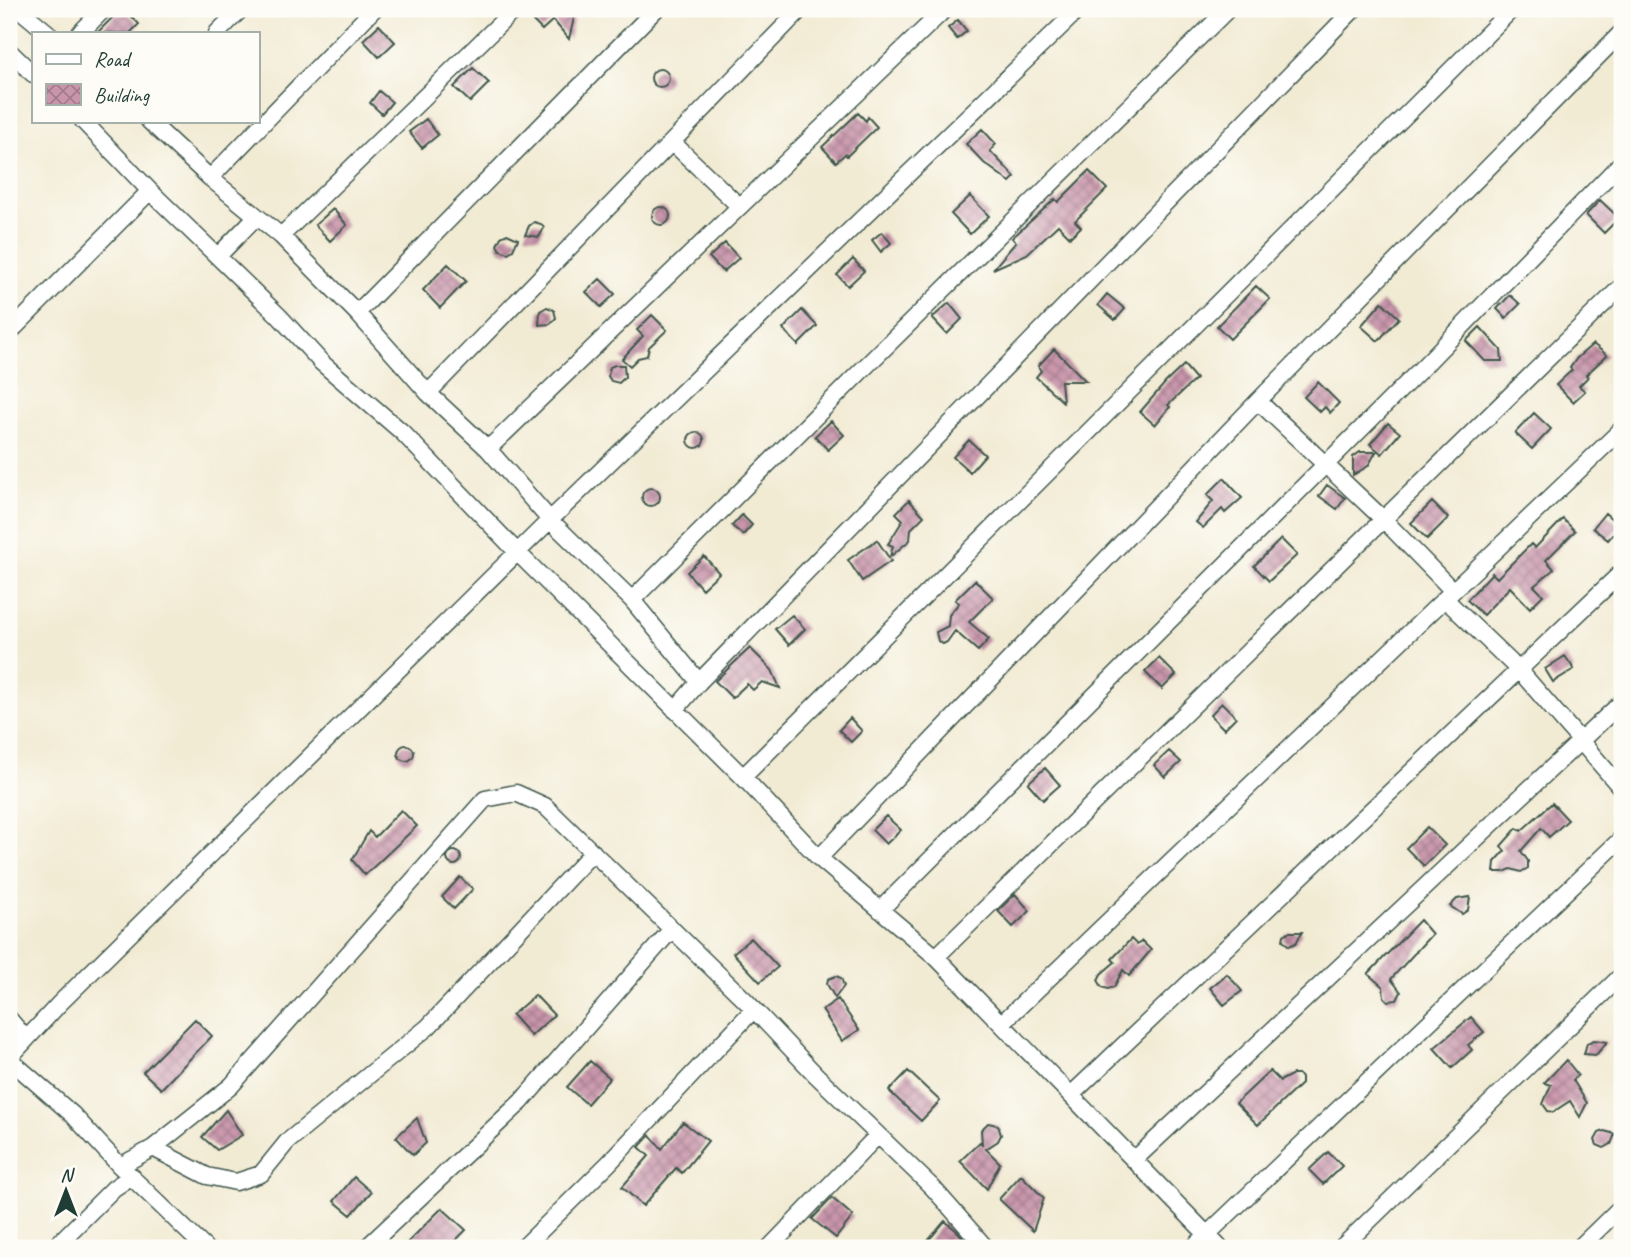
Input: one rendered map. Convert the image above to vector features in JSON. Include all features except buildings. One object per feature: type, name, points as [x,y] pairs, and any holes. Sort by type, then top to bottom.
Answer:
[{"type":"street","points":[[19,9],[47,32]]},
{"type":"street","points":[[81,32],[104,9]]},
{"type":"street","points":[[217,32],[241,9]]},
{"type":"street","points":[[210,178],[374,9]]},
{"type":"street","points":[[281,236],[515,9]]},
{"type":"street","points":[[357,313],[656,9]]},
{"type":"street","points":[[429,393],[801,9]]},
{"type":"street","points":[[488,449],[945,9]]},
{"type":"street","points":[[205,1248],[73,1115],[9,1058],[80,983],[550,520],[1079,9]]},
{"type":"street","points":[[632,600],[1228,9]]},
{"type":"street","points":[[675,710],[699,682],[1354,9]]},
{"type":"street","points":[[743,777],[1512,9]]},
{"type":"street","points":[[819,858],[1258,401],[1622,32]]},
{"type":"street","points":[[9,51],[32,73]]},
{"type":"street","points":[[84,122],[322,363],[402,432],[518,553],[743,777],[819,858],[936,957],[1220,1248]]},
{"type":"street","points":[[150,122],[210,178],[281,236],[357,313],[429,393],[488,449],[550,520],[632,600],[699,682]]},
{"type":"street","points":[[672,142],[739,206]]},
{"type":"street","points":[[880,910],[1326,464],[1622,162]]},
{"type":"street","points":[[9,333],[150,191]]},
{"type":"street","points":[[218,256],[256,217]]},
{"type":"street","points":[[936,957],[1622,286]]},
{"type":"street","points":[[1258,401],[1382,519],[1582,740],[1622,789]]},
{"type":"street","points":[[1001,1024],[1622,429]]},
{"type":"street","points":[[1071,1095],[1622,572]]},
{"type":"street","points":[[1134,1160],[1622,702]]},
{"type":"street","points":[[54,1248],[114,1188],[126,1171],[230,1086],[485,799],[516,793],[545,806],[593,852],[933,1188],[986,1248]]},
{"type":"street","points":[[1193,1248],[1622,838]]},
{"type":"street","points":[[153,1148],[208,1176],[236,1182],[261,1174],[287,1142],[428,1027],[593,852]]},
{"type":"street","points":[[366,1248],[521,1102],[672,929]]},
{"type":"street","points":[[1341,1248],[1622,975]]},
{"type":"street","points":[[523,1248],[609,1163],[754,1009]]},
{"type":"street","points":[[9,1019],[26,1039]]},
{"type":"street","points":[[769,1248],[878,1135]]},
{"type":"street","points":[[1579,1248],[1622,1206]]}]
